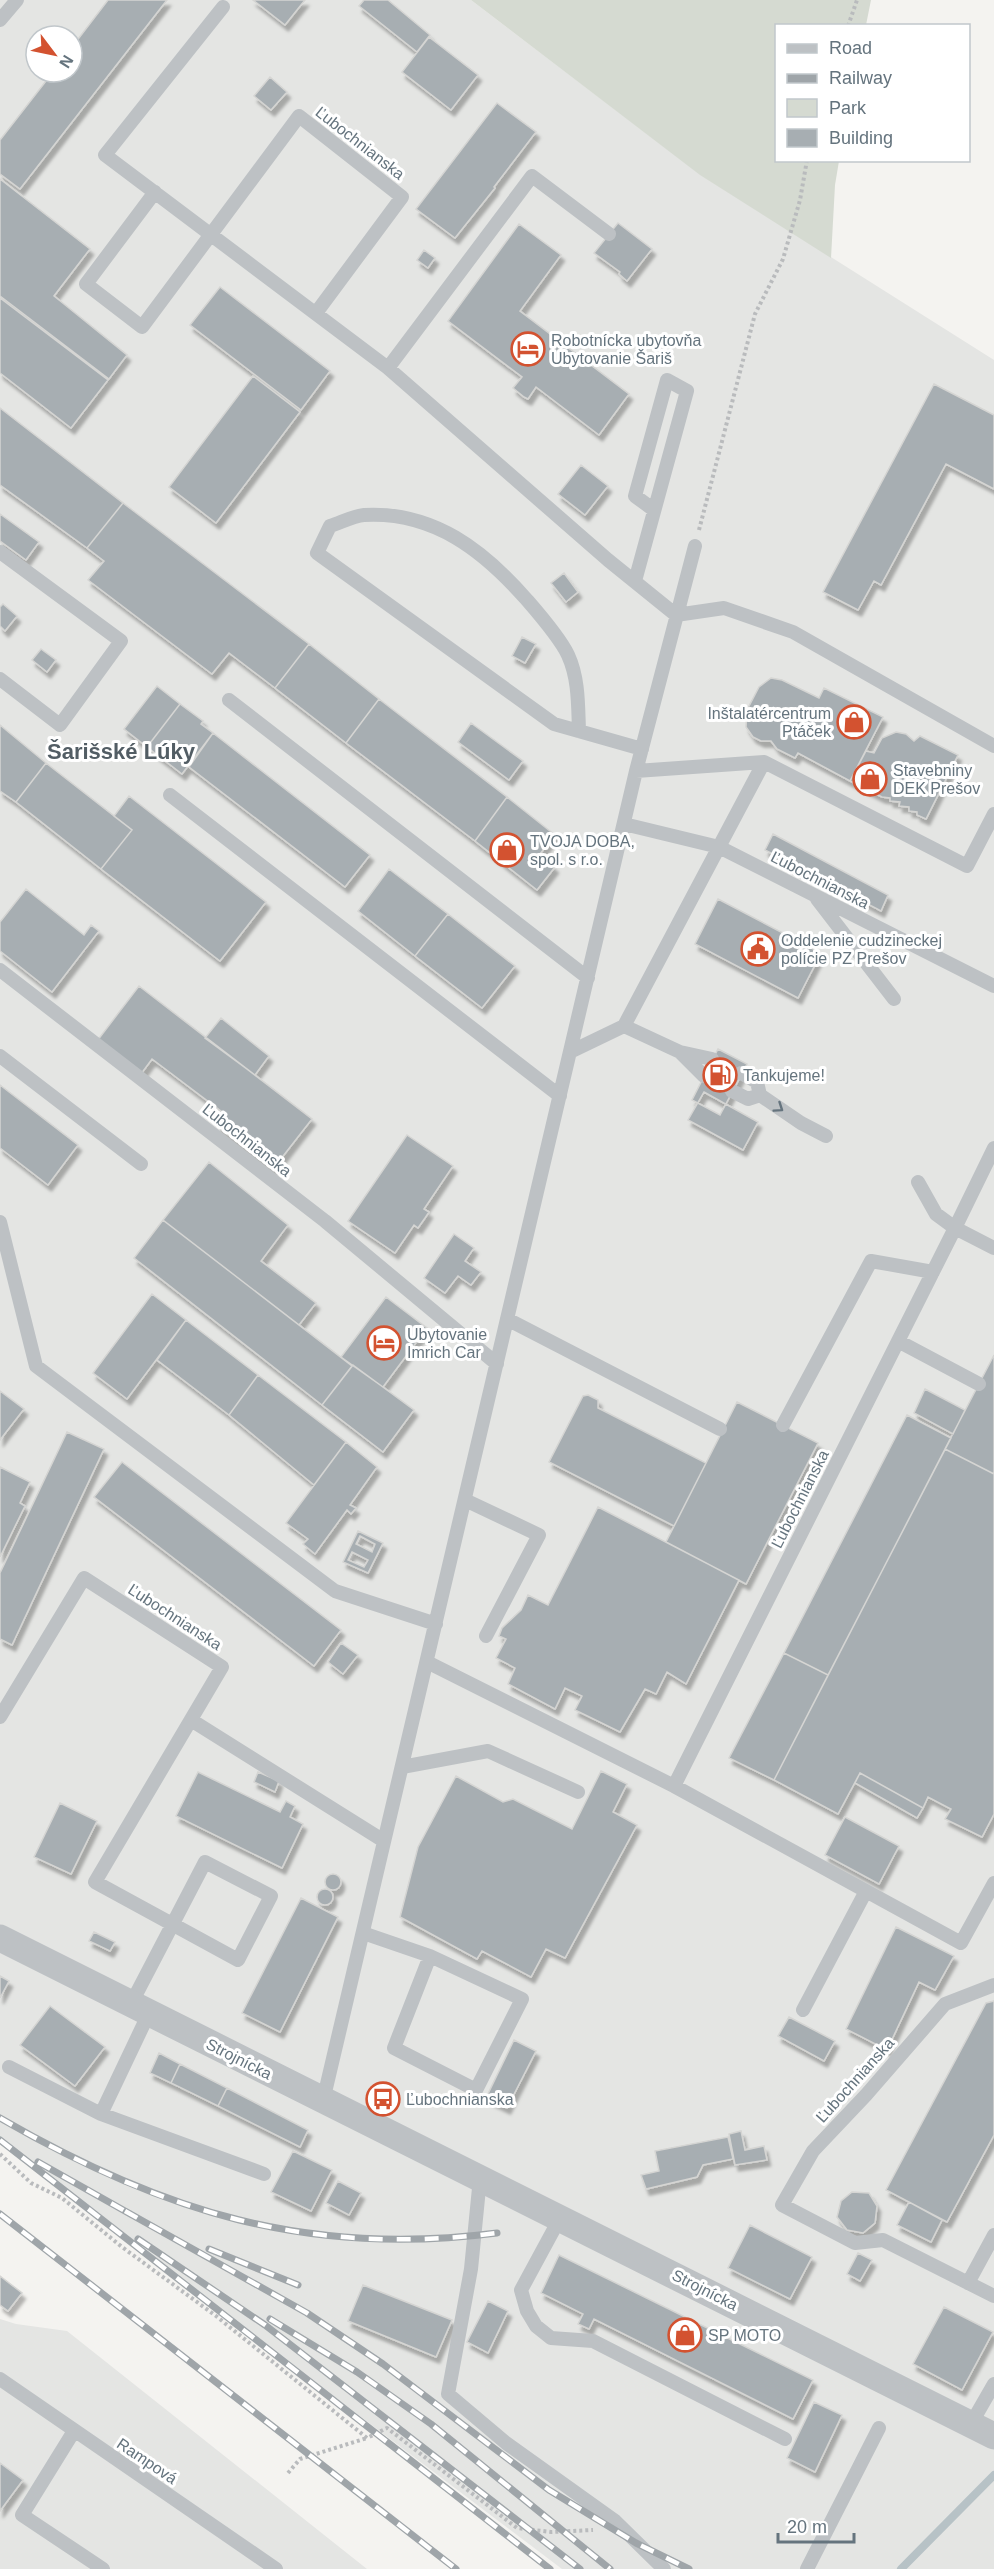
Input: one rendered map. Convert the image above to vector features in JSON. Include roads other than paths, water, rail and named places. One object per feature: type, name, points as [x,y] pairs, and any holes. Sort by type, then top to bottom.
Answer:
[{"type":"street","name":"Strojnícka","points":[[0,1938],[983,2430]]},
{"type":"lane","points":[[0,20],[17,0]]},
{"type":"lane","points":[[223,7],[105,155],[388,368],[676,615],[724,608],[793,632],[994,746]]},
{"type":"lane","name":"Ľubochnianska","points":[[155,192],[87,284],[142,327],[299,116],[402,197],[316,313]]},
{"type":"lane","points":[[388,368],[532,176],[609,234]]},
{"type":"lane","points":[[635,581],[687,391],[667,380],[635,496],[654,510]]},
{"type":"lane","points":[[579,731],[577,686],[568,654],[535,609],[500,570],[462,540],[413,518],[362,515],[330,526],[317,553],[554,724],[642,749]]},
{"type":"lane","points":[[323,2101],[636,771],[695,546]]},
{"type":"lane","points":[[0,552],[121,641],[60,725],[0,679]]},
{"type":"lane","points":[[229,700],[588,978]]},
{"type":"lane","points":[[636,771],[764,762],[967,866],[994,814]]},
{"type":"lane","points":[[570,1052],[624,1026],[764,762]]},
{"type":"lane","points":[[170,795],[560,1096]]},
{"type":"lane","name":"Ľubochnianska","points":[[624,824],[718,847],[994,986]]},
{"type":"lane","points":[[814,895],[894,999]]},
{"type":"lane","name":"Ľubochnianska","points":[[0,970],[325,1221],[497,1364]]},
{"type":"lane","points":[[624,1026],[680,1053],[712,1059]]},
{"type":"lane","points":[[680,1053],[704,1076]]},
{"type":"lane","points":[[0,1056],[141,1164]]},
{"type":"lane","points":[[741,1073],[757,1082],[760,1095],[801,1123],[826,1136]]},
{"type":"lane","points":[[732,1091],[748,1099],[760,1095]]},
{"type":"lane","name":"Ľubochnianska","points":[[674,1786],[994,1148]]},
{"type":"lane","points":[[918,1182],[936,1214],[955,1228],[994,1248]]},
{"type":"lane","points":[[0,1222],[36,1366],[335,1590],[436,1624]]},
{"type":"lane","points":[[783,1425],[871,1262],[933,1272]]},
{"type":"lane","points":[[507,1319],[720,1430]]},
{"type":"lane","points":[[898,1341],[979,1384]]},
{"type":"lane","points":[[465,1500],[539,1535],[486,1636]]},
{"type":"lane","name":"Ľubochnianska","points":[[0,1717],[84,1578],[222,1667],[95,1882],[172,1926]]},
{"type":"lane","points":[[427,1662],[674,1786],[961,1943],[989,1903],[994,1883]]},
{"type":"lane","points":[[191,1719],[384,1841]]},
{"type":"lane","points":[[402,1767],[488,1751],[578,1792]]},
{"type":"lane","points":[[101,2114],[172,1926],[205,1862],[271,1896],[238,1960],[172,1926]]},
{"type":"lane","points":[[803,2010],[866,1890]]},
{"type":"lane","points":[[363,1933],[430,1956],[522,1999],[476,2090],[394,2048],[430,1956]]},
{"type":"lane","name":"Ľubochnianska","points":[[994,1985],[945,2004],[866,2095],[813,2151],[782,2205],[855,2243],[883,2240],[994,2296]]},
{"type":"lane","points":[[9,2067],[101,2114],[264,2174]]},
{"type":"lane","points":[[480,2178],[471,2269],[448,2394],[506,2443],[615,2521],[664,2569]]},
{"type":"lane","points":[[560,2218],[521,2290],[527,2311],[536,2326],[551,2338],[593,2342],[784,2439]]},
{"type":"lane","points":[[968,2283],[994,2235]]},
{"type":"lane","name":"Rampová","points":[[0,2379],[276,2569]]},
{"type":"lane","points":[[983,2430],[994,2384]]},
{"type":"lane","points":[[807,2569],[879,2428]]},
{"type":"lane","points":[[74,2430],[22,2515],[103,2569]]},
{"type":"waterway","points":[[901,2569],[994,2475]]},
{"type":"railway","points":[[0,2118],[60,2151],[119,2179],[179,2202],[238,2220],[299,2232],[362,2238],[428,2239],[497,2233]]},
{"type":"railway","points":[[0,2140],[550,2569]]},
{"type":"railway","points":[[38,2162],[132,2215]]},
{"type":"railway","points":[[125,2211],[307,2313],[383,2364],[549,2490],[636,2543],[689,2569]]},
{"type":"railway","points":[[0,2214],[456,2569]]},
{"type":"railway","points":[[138,2239],[265,2325],[580,2569]]},
{"type":"railway","points":[[209,2249],[298,2285]]},
{"type":"railway","points":[[270,2319],[357,2372],[431,2424],[610,2569]]},
{"type":"place","name":"Robotnícka ubytovňa Ubytovanie Šariš","points":[[528,349]]},
{"type":"place","name":"Inštalatércentrum Ptáček","points":[[854,722]]},
{"type":"place","name":"Stavebniny DEK Prešov","points":[[870,779]]},
{"type":"place","name":"TVOJA DOBA, spol. s r.o.","points":[[507,850]]},
{"type":"place","name":"Oddelenie cudzineckej polície PZ Prešov","points":[[758,949]]},
{"type":"place","name":"Tankujeme!","points":[[720,1075]]},
{"type":"place","name":"Ubytovanie Imrich Car","points":[[384,1343]]},
{"type":"place","name":"Ľubochnianska","points":[[383,2099]]},
{"type":"place","name":"SP MOTO","points":[[685,2335]]},
{"type":"district","name":"Šarišské Lúky","points":[[121,751]]}]
